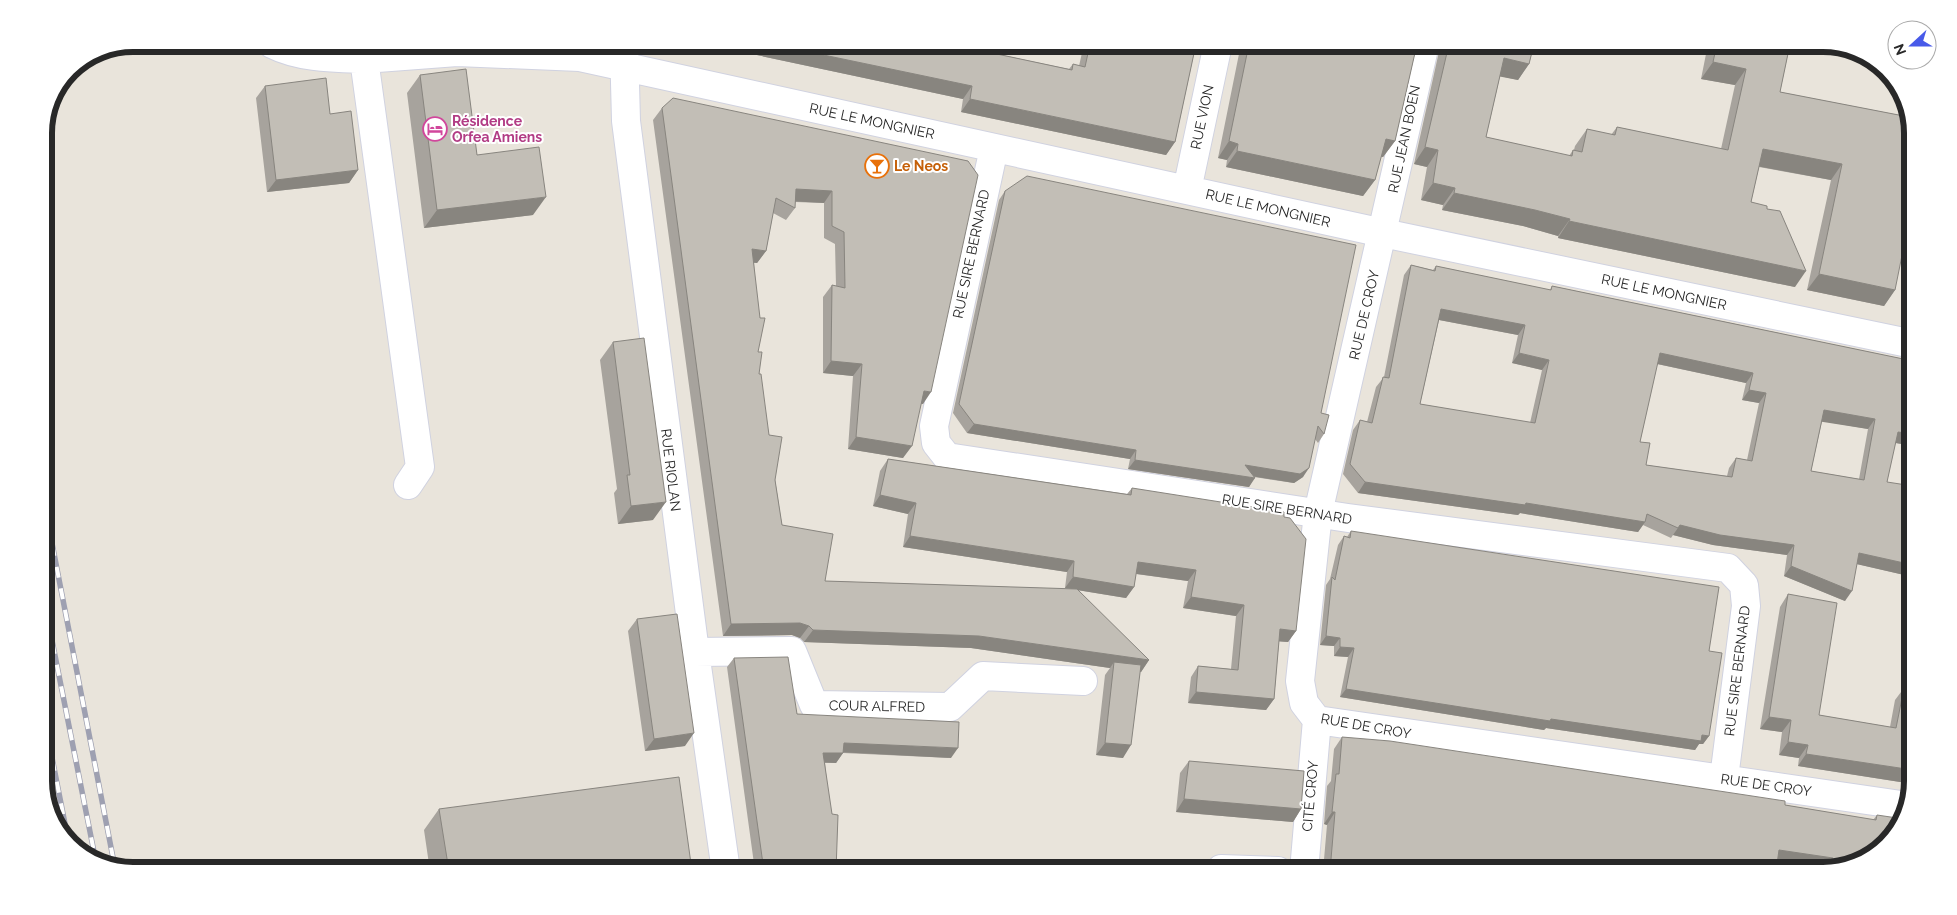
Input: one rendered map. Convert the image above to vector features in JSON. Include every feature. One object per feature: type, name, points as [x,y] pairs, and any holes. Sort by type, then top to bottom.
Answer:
[{"type":"street","name":"RUE LE MONGNIER","points":[[291,52],[318,57],[364,59],[457,52],[624,56],[994,148],[1383,233],[1904,342]]},
{"type":"street","name":"RUE VION","points":[[1187,190],[1216,52]]},
{"type":"street","name":"RUE JEAN BOEN","points":[[1383,233],[1422,52]]},
{"type":"street","name":"RUE RIOLAN","points":[[624,56],[626,121],[695,652],[725,862]]},
{"type":"street","points":[[364,59],[420,467],[408,485]]},
{"type":"street","name":"RUE SIRE BERNARD","points":[[994,148],[934,426],[936,443],[947,458],[1318,513],[1728,568],[1744,585],[1746,606],[1724,778]]},
{"type":"street","name":"RUE DE CROY","points":[[1383,233],[1318,513],[1300,681],[1304,704],[1317,720],[1900,805]]},
{"type":"street","name":"COUR ALFRED","points":[[695,652],[792,651],[814,705],[950,707],[983,676],[1084,681]]},
{"type":"street","name":"CITÉ CROY","points":[[1305,862],[1317,720]]},
{"type":"building","points":[[809,52],[987,52],[1072,70],[1073,64],[1085,67],[1088,52],[1194,52],[1175,142],[970,99],[972,86]]},
{"type":"building","points":[[1247,52],[1415,52],[1395,141],[1386,139],[1375,180],[1237,151],[1238,144],[1229,141]]},
{"type":"building","points":[[1447,52],[1532,52],[1529,64],[1504,58],[1486,137],[1572,156],[1573,150],[1582,152],[1587,129],[1615,135],[1617,127],[1728,150],[1746,69],[1713,62],[1715,52],[1788,52],[1780,92],[1902,116],[1904,246],[1895,290],[1819,274],[1842,164],[1763,149],[1751,202],[1767,206],[1767,209],[1780,211],[1806,271],[1569,221],[1570,219],[1535,210],[1454,193],[1455,188],[1433,183],[1438,150],[1425,147]]},
{"type":"building","name":"Résidence Orfea Amiens","points":[[466,69],[477,155],[539,147],[546,197],[437,210],[420,75]]},
{"type":"building","points":[[326,78],[330,114],[351,111],[358,170],[276,180],[265,86]]},
{"type":"building","points":[[673,98],[968,161],[978,175],[931,392],[924,391],[912,446],[856,437],[862,364],[831,361],[832,285],[845,288],[844,232],[832,226],[832,191],[796,189],[795,208],[776,198],[766,251],[752,249],[760,318],[765,318],[758,352],[762,352],[759,374],[761,374],[769,435],[782,437],[775,480],[782,525],[833,534],[825,581],[1077,589],[1149,660],[979,636],[813,630],[809,626],[800,623],[731,624],[662,108]]},
{"type":"building","points":[[1027,176],[1356,245],[1321,413],[1329,415],[1324,434],[1318,426],[1309,468],[1300,474],[1245,465],[1255,478],[1135,460],[1136,450],[974,424],[959,404],[1005,191]]},
{"type":"building","points":[[1411,265],[1435,271],[1436,266],[1551,290],[1552,286],[1904,359],[1904,433],[1898,432],[1887,482],[1904,485],[1904,563],[1859,553],[1852,591],[1791,566],[1794,545],[1720,535],[1680,525],[1678,528],[1647,514],[1645,522],[1526,503],[1525,505],[1365,482],[1350,464],[1360,420],[1372,423],[1383,377],[1389,378]],"holes":[[[1441,309],[1525,325],[1519,353],[1549,360],[1535,423],[1420,404]],[[1660,353],[1753,373],[1749,390],[1766,393],[1752,461],[1736,458],[1732,477],[1646,465],[1650,443],[1640,442]],[[1824,410],[1875,419],[1864,480],[1811,471]]]},
{"type":"building","points":[[644,338],[666,502],[631,506],[627,475],[630,475],[613,342]]},
{"type":"building","points":[[888,459],[1131,495],[1132,488],[1284,512],[1284,517],[1290,518],[1306,539],[1296,631],[1280,629],[1274,699],[1196,692],[1198,666],[1238,670],[1244,605],[1191,597],[1196,570],[1138,562],[1134,587],[1073,577],[1074,561],[910,536],[916,503],[880,495]]},
{"type":"building","points":[[1351,531],[1719,587],[1709,651],[1722,653],[1709,736],[1702,735],[1701,741],[1551,719],[1550,721],[1346,689],[1354,648],[1340,647],[1340,638],[1326,636],[1332,577],[1335,580],[1344,536],[1350,538]]},
{"type":"building","points":[[1788,594],[1837,603],[1819,715],[1896,728],[1904,688],[1904,769],[1806,754],[1808,745],[1788,742],[1791,720],[1769,717]]},
{"type":"building","points":[[677,614],[694,733],[654,739],[637,619]]},
{"type":"building","points":[[788,657],[797,714],[959,722],[958,748],[844,743],[843,753],[823,753],[832,814],[838,815],[836,862],[763,862],[734,658]]},
{"type":"building","points":[[1114,662],[1141,665],[1131,745],[1105,743]]},
{"type":"building","points":[[1342,737],[1390,741],[1785,801],[1785,805],[1876,820],[1877,815],[1896,818],[1884,835],[1869,849],[1844,860],[1834,862],[1832,862],[1833,858],[1779,850],[1777,862],[1331,862],[1335,812],[1332,812],[1336,774],[1339,774]]},
{"type":"building","points":[[1189,761],[1304,771],[1301,809],[1184,799]]},
{"type":"building","points":[[679,777],[691,862],[448,862],[439,809]]},
{"type":"railway","points":[[53,548],[113,859]]},
{"type":"railway","points":[[53,645],[94,852]]},
{"type":"railway","points":[[53,763],[65,826]]},
{"type":"place","name":"Résidence Orfea Amiens","points":[[435,129]]},
{"type":"place","name":"Le Neos","points":[[877,166]]}]
